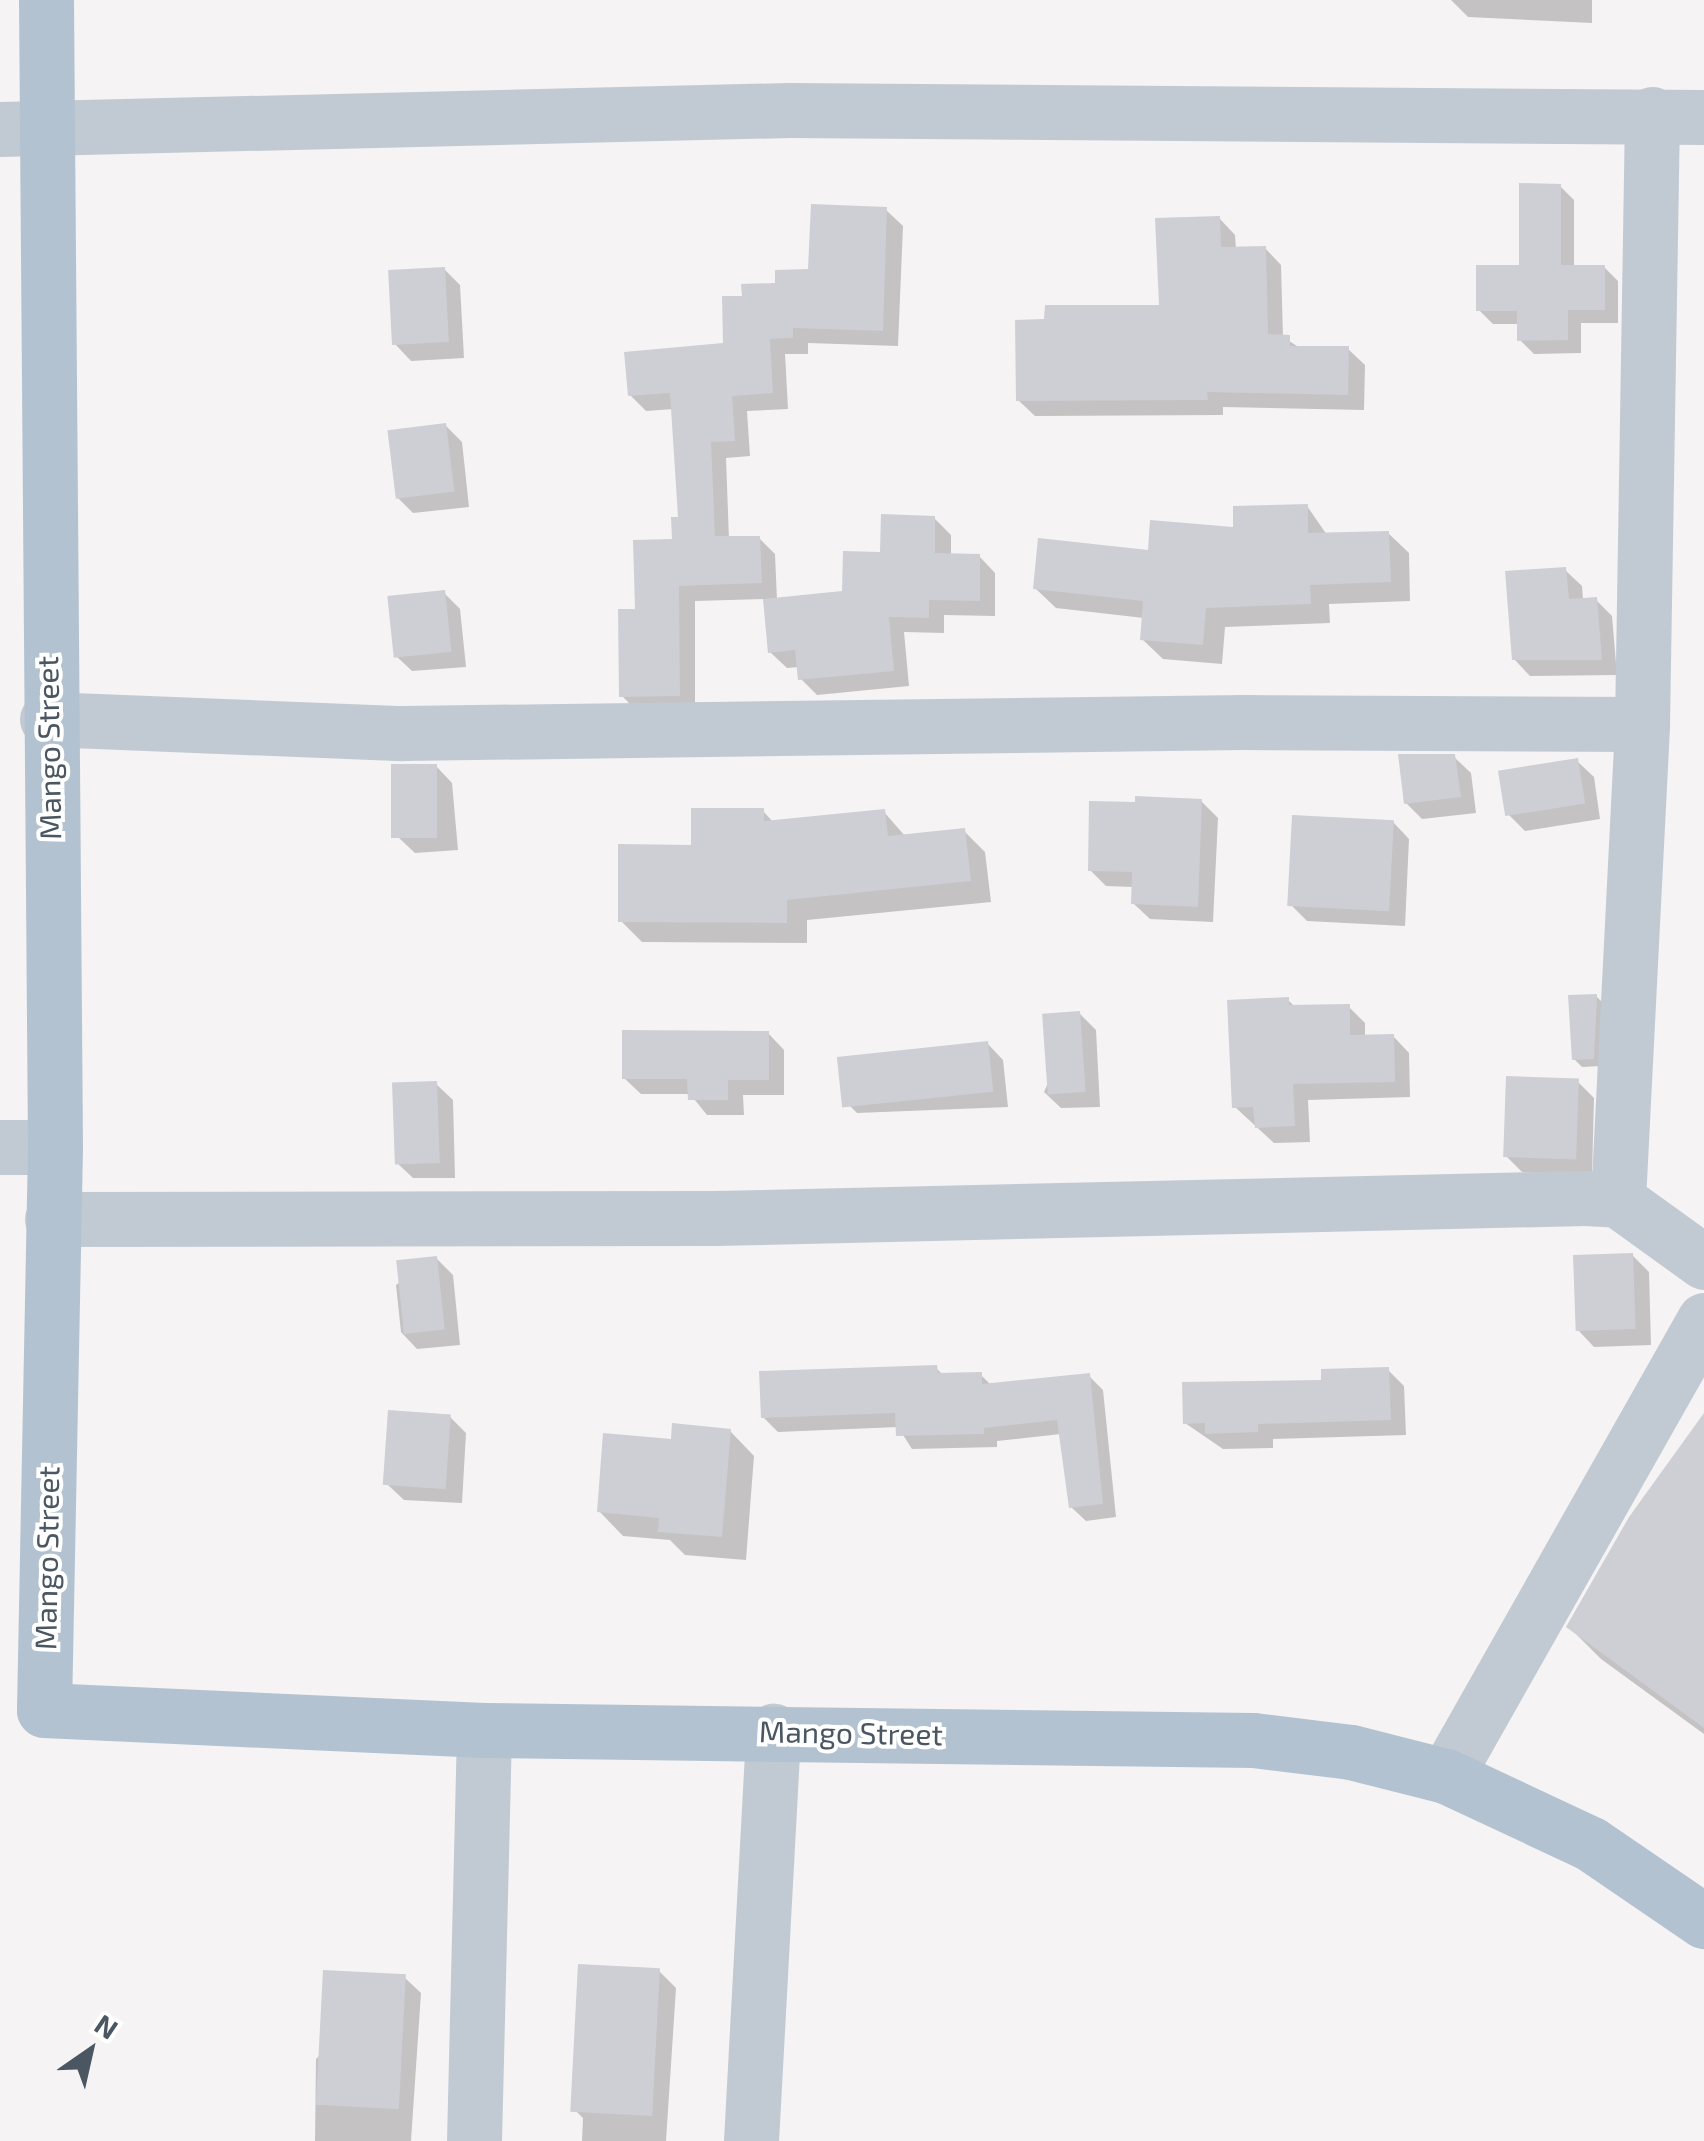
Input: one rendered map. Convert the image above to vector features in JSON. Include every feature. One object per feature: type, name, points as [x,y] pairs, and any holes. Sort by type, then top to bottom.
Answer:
[{"type":"main road","name":"Mango Street","points":[[46,0],[23,128],[47,720],[55,1147],[22,1711],[484,1730],[1253,1740],[1351,1752],[1446,1776],[1591,1844],[1704,1920]]},
{"type":"street","points":[[23,128],[789,110],[1678,116],[1618,1200]]},
{"type":"street","points":[[47,720],[403,734],[1244,722],[1642,724]]},
{"type":"street","points":[[0,1146],[55,1147]]},
{"type":"street","points":[[52,1219],[715,1218],[1618,1200],[1704,1262]]},
{"type":"street","points":[[1446,1776],[1704,1320]]},
{"type":"street","points":[[474,2141],[484,1730]]},
{"type":"street","points":[[751,2141],[772,1731]]},
{"type":"building","points":[[1519,183],[1561,184],[1561,265],[1605,265],[1605,310],[1568,310],[1568,340],[1517,341],[1517,311],[1476,311],[1476,265],[1519,265]]},
{"type":"building","points":[[811,204],[887,207],[883,331],[793,328],[793,338],[770,339],[773,393],[732,396],[735,441],[711,442],[715,536],[760,536],[762,583],[679,586],[680,696],[619,697],[618,609],[635,609],[633,540],[672,539],[671,517],[678,517],[670,393],[628,396],[624,352],[723,343],[722,296],[742,296],[741,284],[775,283],[775,270],[808,269]]},
{"type":"building","points":[[1220,216],[1221,247],[1266,246],[1268,334],[1290,335],[1290,346],[1349,346],[1348,395],[1207,392],[1208,400],[1016,401],[1015,320],[1044,319],[1045,305],[1159,305],[1155,218]]},
{"type":"building","points":[[445,267],[449,342],[392,345],[388,270]]},
{"type":"building","points":[[446,423],[454,491],[396,499],[387,430]]},
{"type":"building","points":[[1308,504],[1308,533],[1389,531],[1391,582],[1310,585],[1311,604],[1206,608],[1203,645],[1140,640],[1143,601],[1033,589],[1038,538],[1148,550],[1150,520],[1233,527],[1233,506]]},
{"type":"building","points":[[881,514],[935,516],[935,553],[980,554],[980,601],[929,600],[929,618],[889,617],[894,671],[798,680],[795,650],[768,653],[763,599],[842,591],[843,551],[880,552]]},
{"type":"building","points":[[1566,567],[1569,599],[1597,597],[1602,660],[1512,660],[1505,571]]},
{"type":"building","points":[[445,590],[451,652],[394,658],[387,596]]},
{"type":"building","points":[[1398,754],[1455,754],[1461,797],[1404,804]]},
{"type":"building","points":[[1578,758],[1585,803],[1505,816],[1498,771]]},
{"type":"building","points":[[391,764],[437,764],[437,838],[391,838]]},
{"type":"building","points":[[1135,796],[1202,799],[1198,907],[1131,904],[1132,872],[1088,871],[1089,801],[1135,802]]},
{"type":"building","points":[[691,808],[764,808],[764,821],[885,809],[888,836],[965,828],[971,881],[787,900],[787,923],[618,922],[618,844],[691,845]]},
{"type":"building","points":[[1292,815],[1394,820],[1389,911],[1287,906]]},
{"type":"building","points":[[1597,994],[1594,1059],[1572,1060],[1568,995]]},
{"type":"building","points":[[1289,997],[1289,1005],[1350,1004],[1350,1035],[1394,1034],[1395,1082],[1293,1084],[1295,1126],[1255,1128],[1253,1107],[1232,1108],[1227,1000]]},
{"type":"building","points":[[1080,1011],[1086,1092],[1048,1094],[1042,1014]]},
{"type":"building","points":[[622,1030],[769,1031],[769,1080],[728,1080],[728,1100],[688,1100],[687,1079],[622,1079]]},
{"type":"building","points":[[988,1041],[993,1092],[842,1108],[837,1057]]},
{"type":"building","points":[[1506,1076],[1579,1079],[1576,1159],[1503,1157]]},
{"type":"building","points":[[437,1081],[440,1163],[395,1165],[392,1083]]},
{"type":"building","points":[[1633,1253],[1636,1329],[1576,1331],[1573,1255]]},
{"type":"building","points":[[437,1256],[445,1330],[404,1334],[396,1260]]},
{"type":"building","points":[[937,1365],[938,1373],[982,1372],[982,1384],[1090,1373],[1103,1504],[1069,1508],[1057,1420],[984,1428],[984,1434],[896,1436],[895,1413],[761,1418],[759,1371]]},
{"type":"building","points":[[1389,1367],[1391,1420],[1258,1424],[1258,1432],[1205,1434],[1205,1423],[1183,1424],[1182,1382],[1321,1380],[1321,1369]]},
{"type":"building","points":[[388,1410],[451,1414],[446,1489],[383,1485]]},
{"type":"building","points":[[1704,1413],[1704,1728],[1566,1627],[1629,1517]]},
{"type":"building","points":[[672,1423],[731,1429],[722,1537],[658,1532],[659,1518],[597,1512],[603,1433],[671,1439]]},
{"type":"building","points":[[578,1964],[660,1968],[652,2116],[570,2112]]},
{"type":"building","points":[[323,1970],[406,1974],[399,2109],[316,2105]]}]
